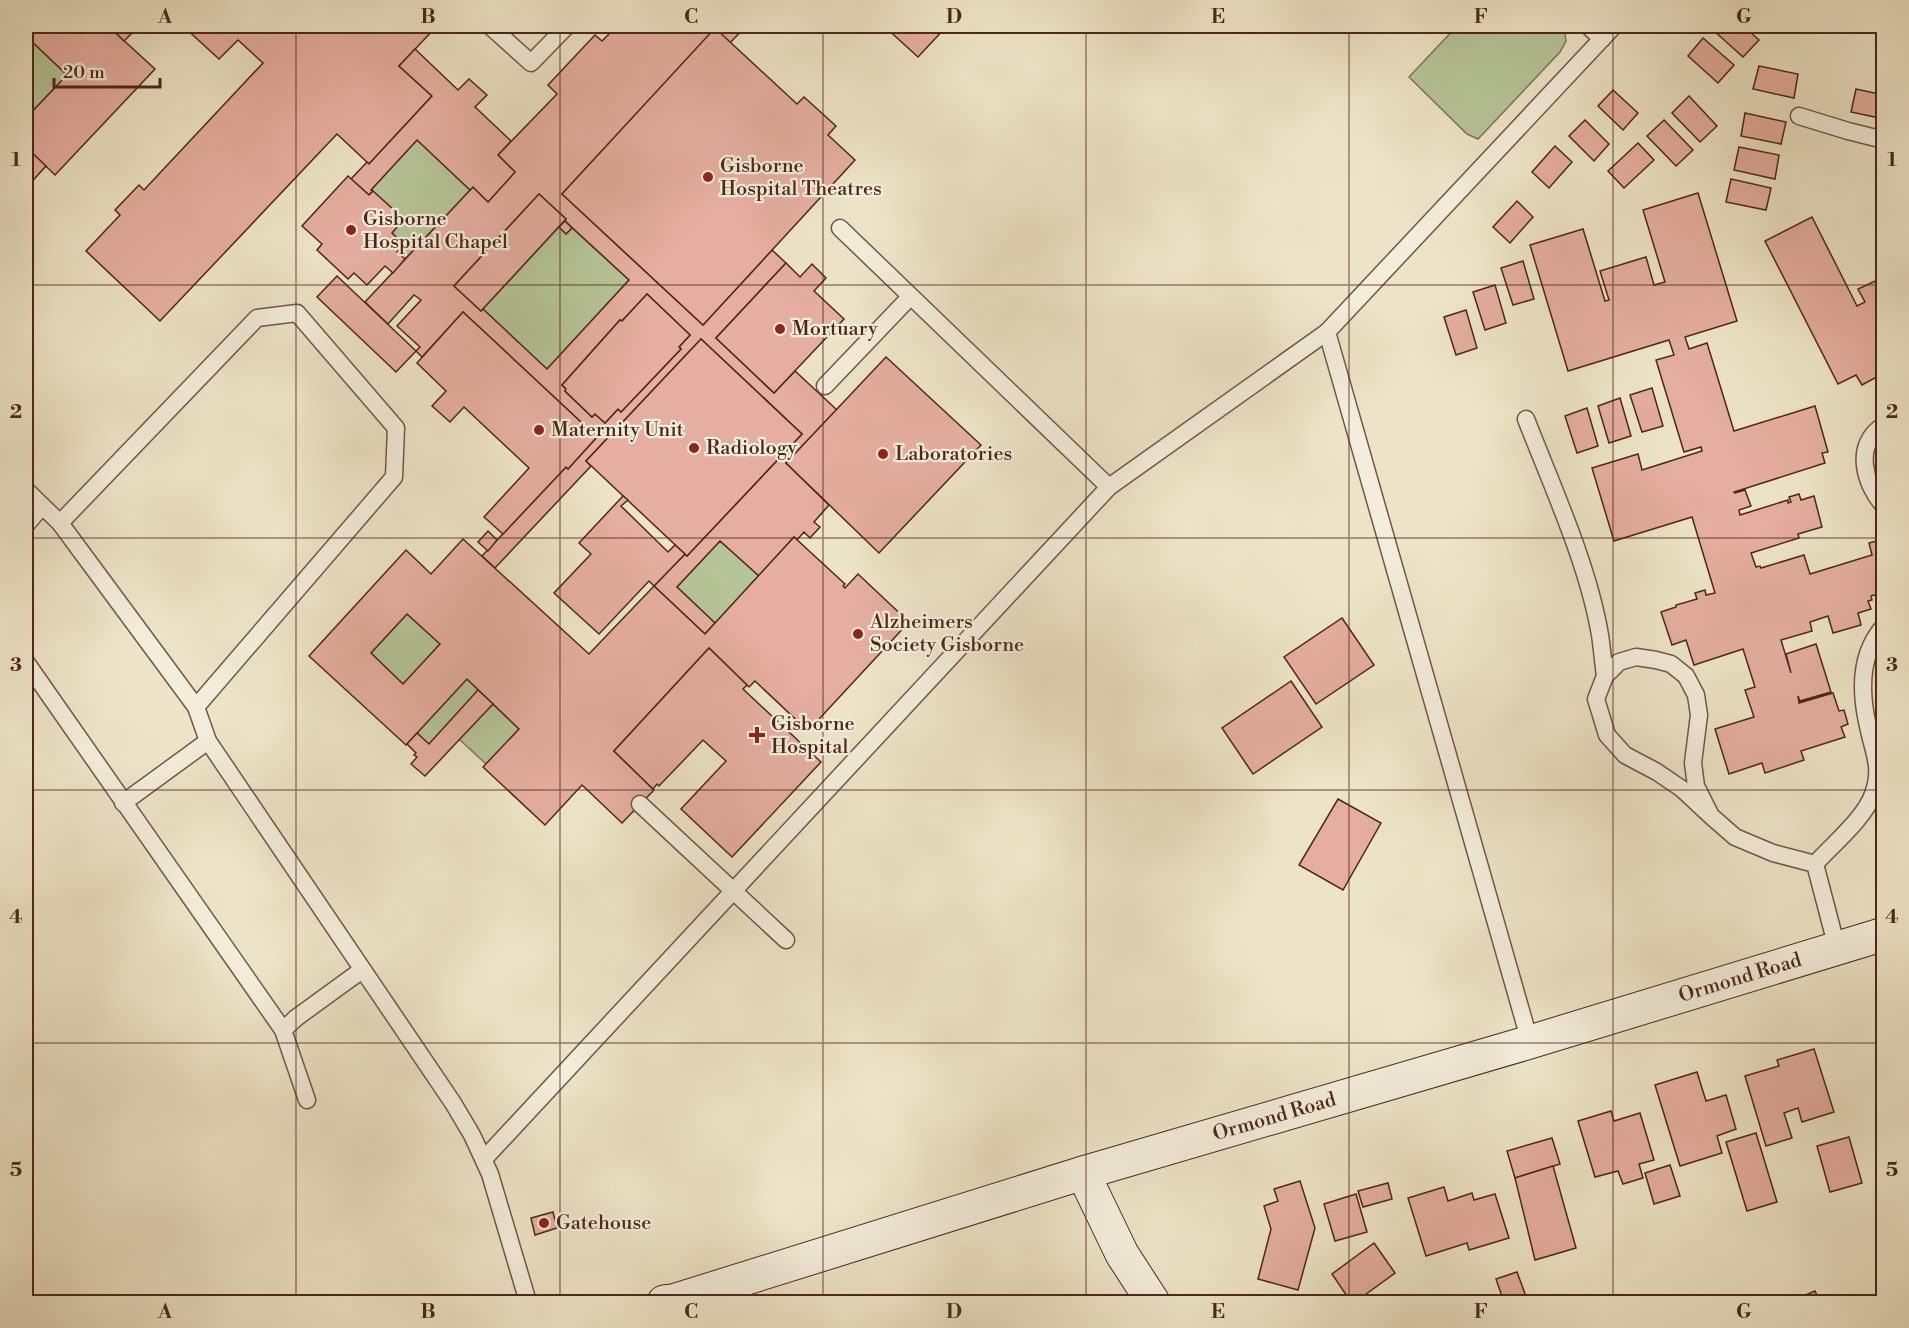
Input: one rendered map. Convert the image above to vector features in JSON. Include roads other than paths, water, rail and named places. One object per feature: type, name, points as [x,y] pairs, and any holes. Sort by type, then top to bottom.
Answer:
[{"type":"main road","name":"Ormond Road","points":[[663,1302],[673,1301],[1083,1173],[1530,1042],[1884,934]]},
{"type":"main road","points":[[1083,1173],[1122,1254],[1153,1302]]},
{"type":"lane","points":[[490,26],[531,63],[567,26]]},
{"type":"lane","points":[[1588,26],[1602,39]]},
{"type":"lane","points":[[484,1159],[1109,487],[1327,332],[1614,26]]},
{"type":"lane","points":[[1799,116],[1884,140]]},
{"type":"lane","points":[[840,228],[1109,487]]},
{"type":"lane","points":[[825,386],[910,297]]},
{"type":"lane","points":[[60,523],[256,318],[297,313],[396,428],[394,477],[196,706]]},
{"type":"lane","points":[[1327,332],[1530,1042]]},
{"type":"lane","points":[[1526,419],[1577,553],[1592,600],[1600,635],[1605,676]]},
{"type":"lane","points":[[1884,425],[1867,444],[1863,460],[1870,486],[1884,506]]},
{"type":"lane","points":[[26,490],[60,523],[196,706],[208,741],[453,1103],[484,1159],[496,1190],[528,1302]]},
{"type":"lane","points":[[26,525],[42,506]]},
{"type":"lane","points":[[1863,812],[1873,795],[1878,777],[1878,760],[1864,704],[1864,667],[1869,648],[1884,626]]},
{"type":"lane","points":[[1711,816],[1696,786],[1693,763],[1700,715],[1696,694],[1686,676],[1671,664],[1656,660],[1636,657],[1619,662],[1605,676],[1596,699],[1607,735],[1625,755],[1682,789],[1711,816],[1735,837],[1773,853],[1815,864]]},
{"type":"lane","points":[[26,662],[283,1030],[307,1100]]},
{"type":"lane","points":[[123,803],[208,741]]},
{"type":"lane","points":[[1815,864],[1884,788]]},
{"type":"lane","points":[[640,804],[786,940]]},
{"type":"lane","points":[[1815,864],[1837,948]]},
{"type":"lane","points":[[283,1030],[362,970]]},
{"type":"place","name":"Gisborne Hospital Theatres","points":[[708,177]]},
{"type":"place","name":"Gisborne Hospital Chapel","points":[[351,230]]},
{"type":"place","name":"Mortuary","points":[[780,329]]},
{"type":"place","name":"Maternity Unit","points":[[539,430]]},
{"type":"place","name":"Radiology","points":[[694,448]]},
{"type":"place","name":"Laboratories","points":[[883,454]]},
{"type":"place","name":"Alzheimers Society Gisborne","points":[[858,634]]},
{"type":"place","name":"Gisborne Hospital","points":[[757,735]]},
{"type":"place","name":"Gatehouse","points":[[544,1223]]}]
